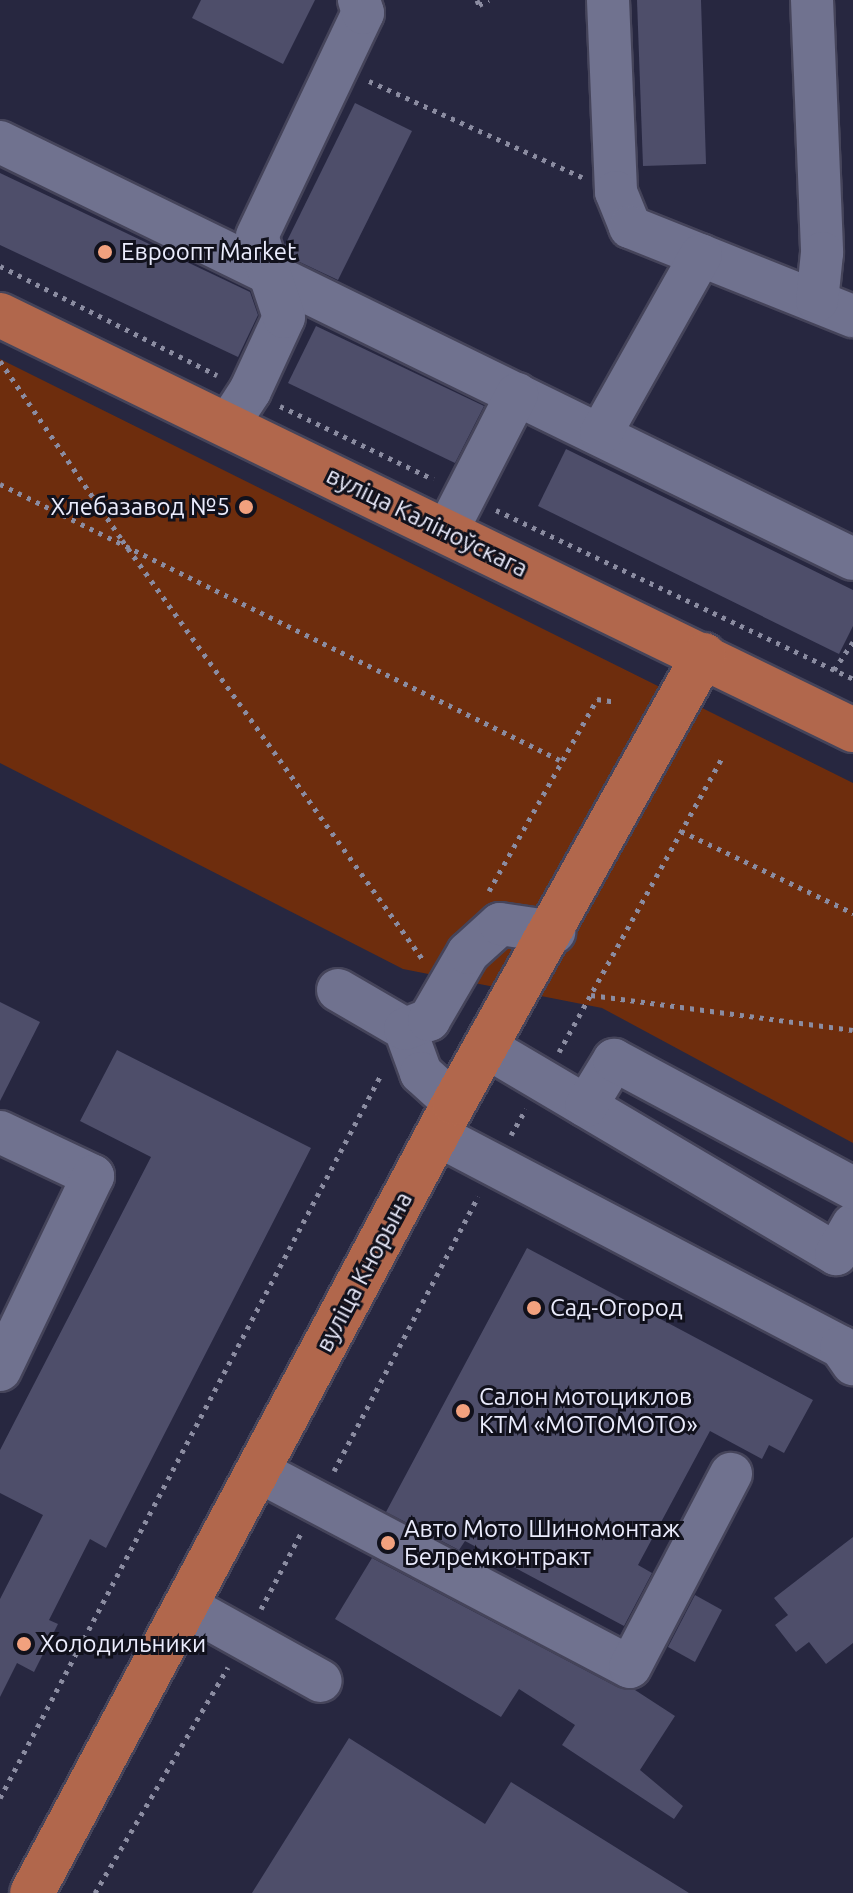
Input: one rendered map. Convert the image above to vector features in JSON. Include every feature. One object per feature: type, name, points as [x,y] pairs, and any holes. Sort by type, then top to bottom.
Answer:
[{"type":"main road","name":"вуліца Каліноўскага","points":[[0,315],[239,408],[456,513],[704,655],[853,730]]},
{"type":"main road","name":"вуліца Кнорына","points":[[32,1893],[445,1119],[554,932],[704,655]]},
{"type":"lane","points":[[239,408],[284,317],[257,236],[363,13],[359,0]]},
{"type":"lane","points":[[608,0],[616,192],[630,227],[835,308]]},
{"type":"lane","points":[[812,0],[822,253],[835,308]]},
{"type":"lane","points":[[0,142],[601,433],[853,559]]},
{"type":"lane","points":[[601,433],[701,255]]},
{"type":"lane","points":[[456,513],[517,394]]},
{"type":"lane","points":[[405,1029],[429,1020],[468,953],[500,924],[554,932]]},
{"type":"lane","points":[[338,990],[405,1029],[421,1073],[445,1119],[495,1165],[841,1347],[853,1364]]},
{"type":"lane","points":[[486,1047],[836,1254],[853,1225]]},
{"type":"lane","points":[[586,1106],[614,1060],[853,1188]]},
{"type":"lane","points":[[0,1132],[93,1176],[0,1370]]},
{"type":"lane","points":[[258,1471],[630,1667],[731,1474]]},
{"type":"lane","points":[[186,1606],[247,1635],[321,1681]]},
{"type":"path","points":[[477,0],[479,5],[489,0]]},
{"type":"path","points":[[338,68],[616,192]]},
{"type":"path","points":[[0,266],[239,408],[456,513],[853,679]]},
{"type":"path","points":[[0,361],[122,540],[432,972]]},
{"type":"path","points":[[0,484],[122,540],[560,760]]},
{"type":"path","points":[[834,670],[853,642]]},
{"type":"path","points":[[485,900],[560,760],[597,699],[615,702]]},
{"type":"path","points":[[95,1893],[247,1635],[495,1165],[723,756]]},
{"type":"path","points":[[681,831],[853,913]]},
{"type":"path","points":[[591,995],[853,1030]]},
{"type":"path","points":[[0,1798],[405,1029]]},
{"type":"shaded area","points":[[0,359],[853,783],[853,1143],[602,1008],[403,969],[0,763]]},
{"type":"building","points":[[201,0],[315,0],[283,64],[192,18]]},
{"type":"building","points":[[637,0],[701,0],[706,164],[643,166]]},
{"type":"building","points":[[355,103],[412,131],[338,280],[289,257],[285,245]]},
{"type":"building","points":[[0,173],[250,292],[258,315],[238,357],[0,245]]},
{"type":"building","points":[[316,326],[484,406],[455,463],[288,383]]},
{"type":"building","points":[[566,449],[853,590],[853,626],[839,654],[538,506]]},
{"type":"building","points":[[0,1002],[40,1022],[0,1101]]},
{"type":"building","points":[[117,1050],[311,1148],[106,1548],[90,1539],[49,1620],[58,1624],[34,1672],[17,1663],[0,1697],[0,1599],[43,1515],[0,1493],[0,1450],[151,1157],[80,1121]]},
{"type":"building","points":[[527,1248],[813,1400],[784,1453],[769,1445],[762,1459],[710,1431],[638,1565],[652,1573],[624,1626],[465,1541],[459,1550],[386,1512]]},
{"type":"building","points":[[853,1537],[853,1643],[826,1664],[809,1642],[796,1652],[775,1625],[788,1615],[774,1598]]},
{"type":"building","points":[[372,1558],[619,1688],[635,1690],[675,1716],[640,1770],[683,1806],[674,1819],[562,1745],[575,1725],[519,1689],[501,1717],[335,1619]]},
{"type":"building","points":[[695,1595],[722,1610],[695,1662],[668,1647]]},
{"type":"building","points":[[349,1738],[485,1824],[511,1782],[689,1893],[252,1893]]},
{"type":"place","name":"Евроопт Market","points":[[105,252]]},
{"type":"place","name":"Хлебазавод №5","points":[[246,507]]},
{"type":"place","name":"Сад-Огород","points":[[534,1308]]},
{"type":"place","name":"Салон мотоциклов КТМ «МОТОМОТО»","points":[[463,1411]]},
{"type":"place","name":"Авто Мото Шиномонтаж Белремконтракт","points":[[388,1543]]},
{"type":"place","name":"Холодильники","points":[[24,1644]]}]
